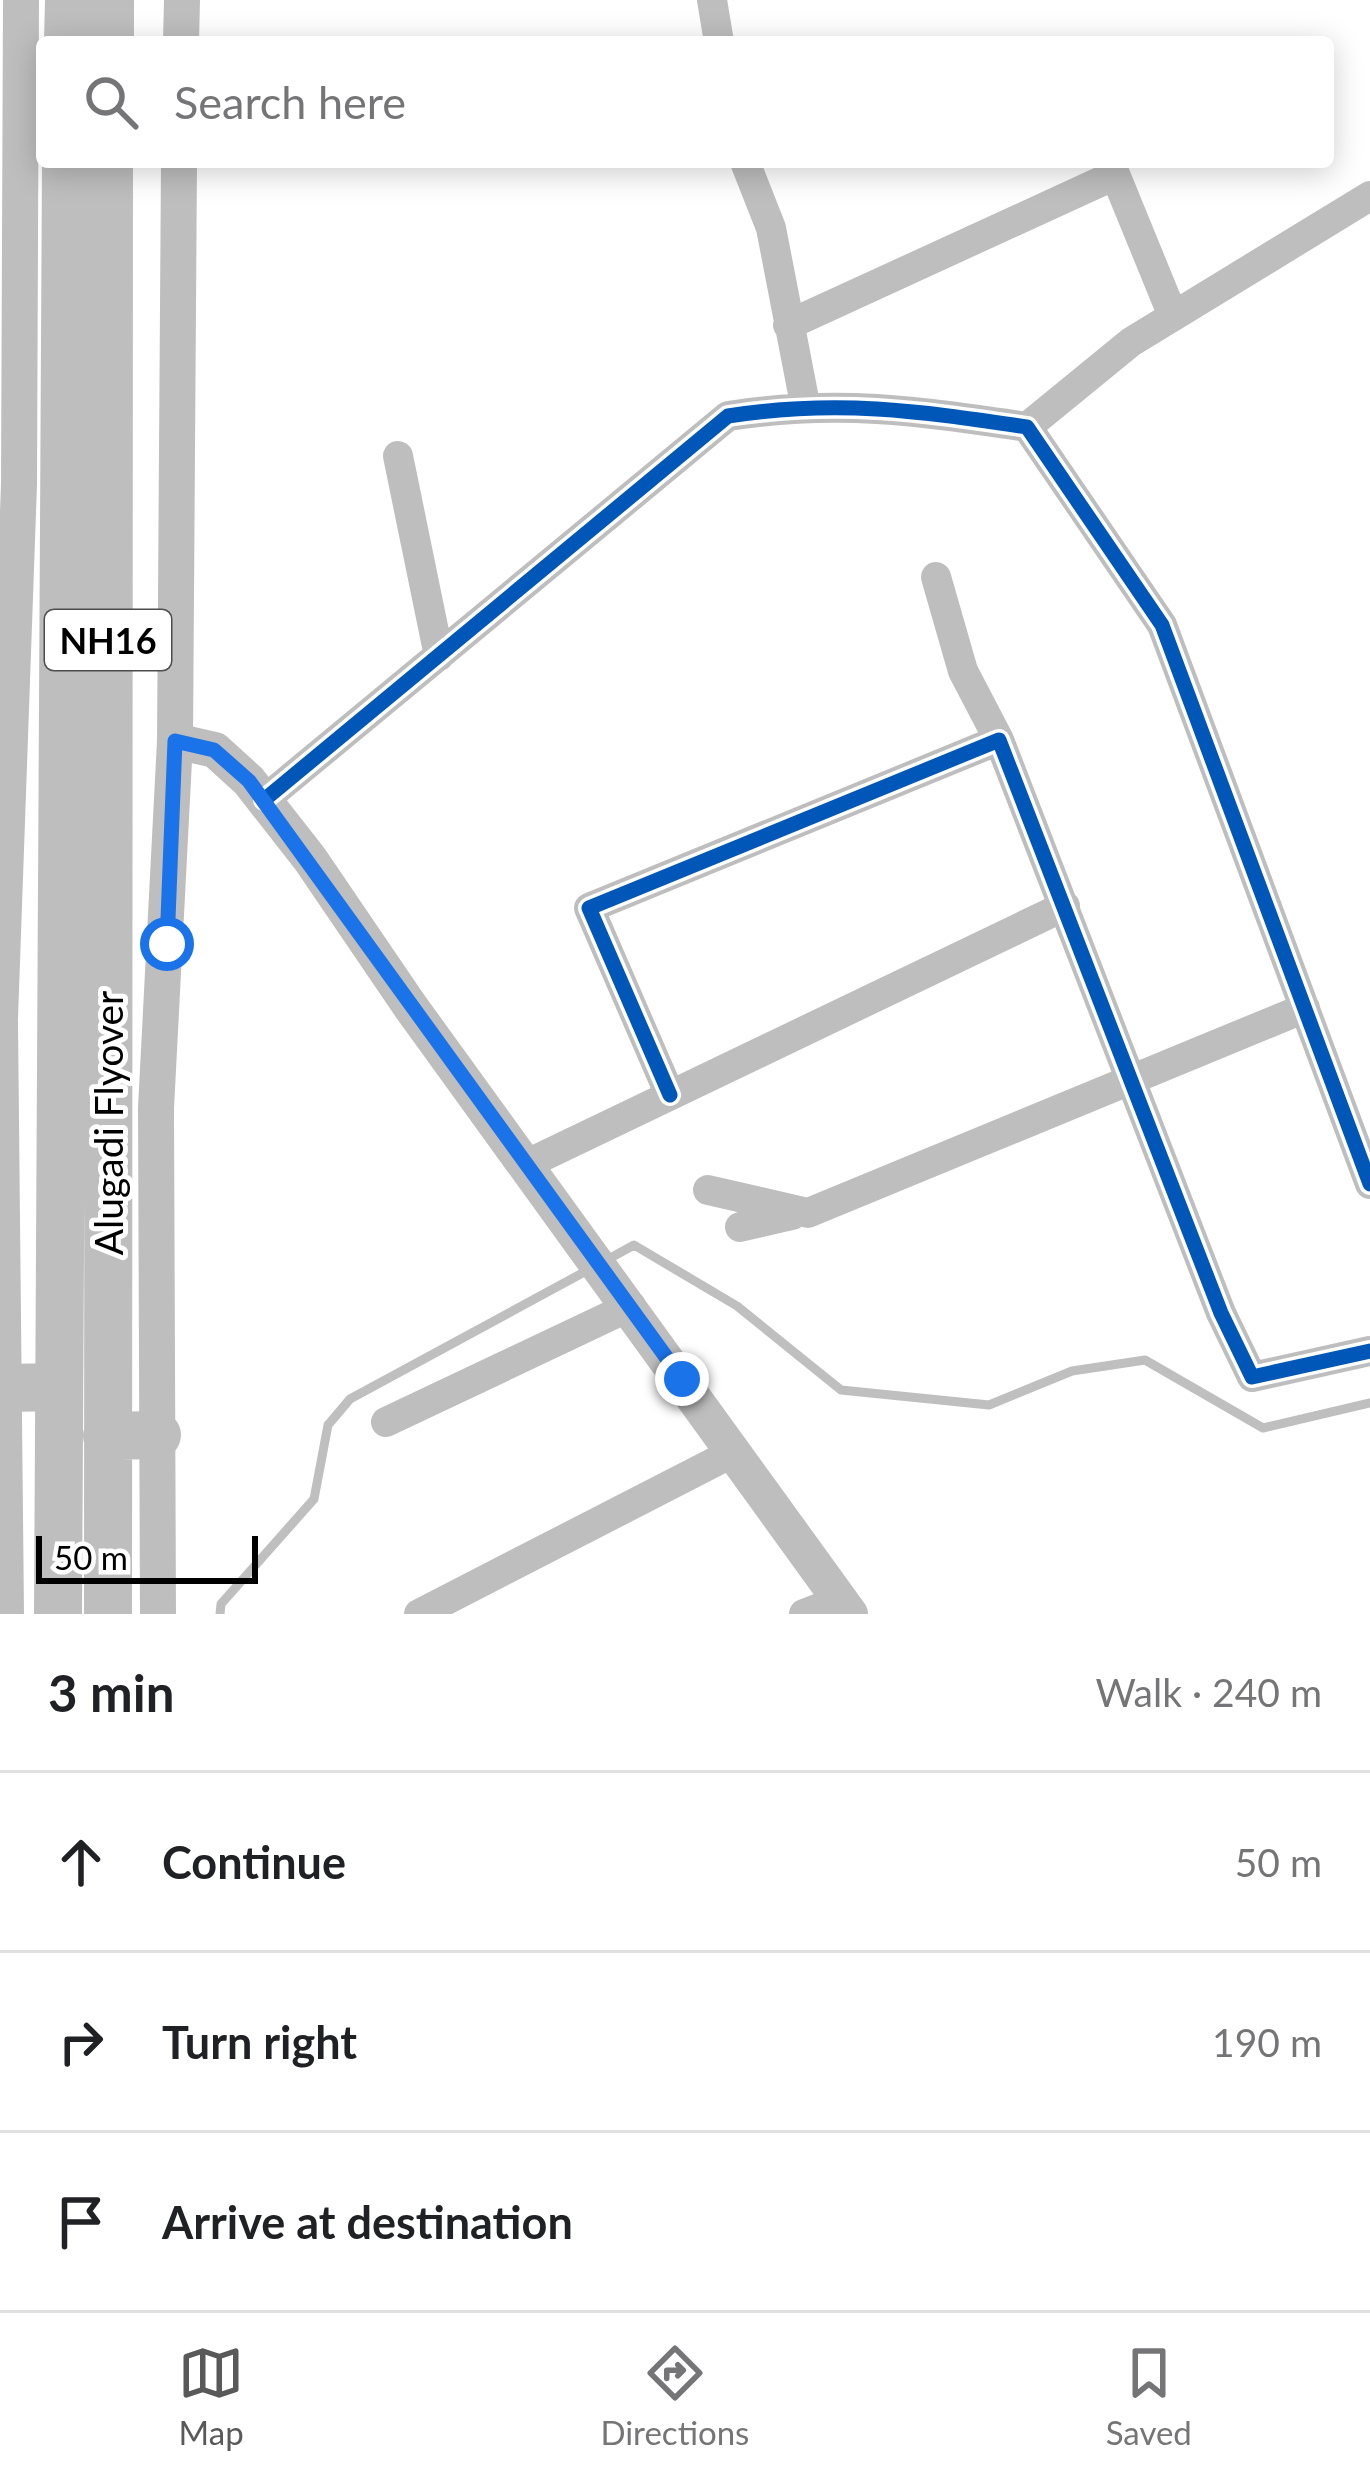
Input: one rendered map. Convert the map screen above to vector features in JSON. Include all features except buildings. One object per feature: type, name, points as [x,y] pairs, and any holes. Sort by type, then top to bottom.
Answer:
[{"type":"highway","points":[[68,36],[69,0]]},
{"type":"highway","points":[[110,0],[110,36]]},
{"type":"highway","name":"Alugadi Flyover","points":[[57,1387],[66,168]]},
{"type":"highway","name":"Alugadi Flyover","points":[[107,1436],[109,168]]},
{"type":"highway","points":[[7,1388],[57,1387]]},
{"type":"highway","name":"NH16","points":[[57,1387],[58,1614]]},
{"type":"highway","points":[[107,1436],[157,1435]]},
{"type":"highway","name":"NH16","points":[[107,1436],[108,1614]]},
{"type":"street","points":[[6,1614],[0,1020],[21,0]]},
{"type":"street","points":[[181,36],[182,0]]},
{"type":"street","points":[[712,0],[718,36]]},
{"type":"street","points":[[158,1614],[156,1108],[175,741],[179,168]]},
{"type":"street","points":[[748,168],[771,228],[805,404]]},
{"type":"street","points":[[788,325],[1112,168],[1173,316]]},
{"type":"street","points":[[264,800],[728,416],[805,404],[889,407],[1027,428],[1173,316],[1370,196]]},
{"type":"street","points":[[1027,428],[1162,625],[1370,1184]]},
{"type":"street","points":[[398,456],[439,656]]},
{"type":"street","points":[[936,577],[963,671],[999,740],[1221,1313],[1252,1377],[1370,1351]]},
{"type":"street","points":[[670,1095],[590,908],[999,740]]},
{"type":"street","points":[[175,741],[214,750],[264,800],[844,1607],[804,1614]]},
{"type":"street","points":[[525,1165],[1064,907]]},
{"type":"street","points":[[740,1227],[808,1214],[1305,1008]]},
{"type":"street","points":[[708,1190],[808,1214]]},
{"type":"street","points":[[386,1422],[625,1299]]},
{"type":"street","points":[[419,1614],[734,1452]]},
{"type":"waterway","points":[[603,1262],[634,1245],[737,1306],[841,1390],[989,1405],[1072,1371],[1145,1360],[1263,1428],[1370,1403]]},
{"type":"waterway","points":[[220,1614],[221,1604],[314,1499],[328,1425],[350,1399],[588,1270]]},
{"type":"cycle path","points":[[264,800],[728,416],[842,408],[1027,427],[1162,625],[1370,1184]]},
{"type":"cycle path","points":[[670,1095],[589,908],[999,740],[1221,1313],[1252,1377],[1370,1351]]},
{"type":"route","points":[[167,944],[175,741],[214,750],[249,781],[310,859],[410,1006],[682,1379]]}]
